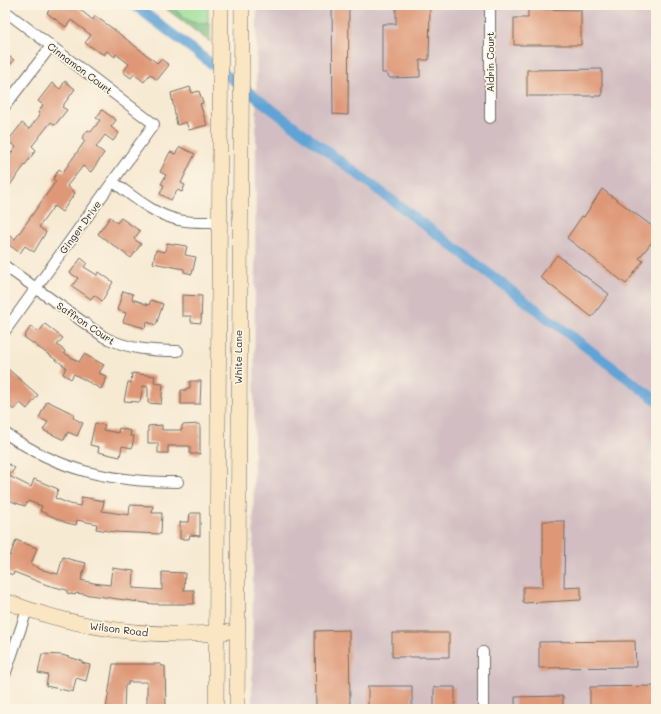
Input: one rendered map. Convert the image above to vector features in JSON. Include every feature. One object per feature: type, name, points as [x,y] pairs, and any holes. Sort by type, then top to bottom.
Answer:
[{"type":"main road","name":"White Lane","points":[[216,709],[221,5]]},
{"type":"main road","points":[[231,5],[242,42]]},
{"type":"main road","name":"White Lane","points":[[237,709],[236,632],[242,5]]},
{"type":"main road","points":[[219,222],[228,229],[230,234],[239,308]]},
{"type":"main road","name":"Wilson Road","points":[[5,601],[27,610],[60,620],[128,632],[236,632]]},
{"type":"street","name":"Aldrin Court","points":[[490,5],[490,118]]},
{"type":"street","name":"Cinnamon Court","points":[[5,11],[154,124]]},
{"type":"street","points":[[5,106],[51,46]]},
{"type":"street","name":"Ginger Drive","points":[[5,331],[154,124]]},
{"type":"street","points":[[113,182],[153,210],[164,215],[192,222],[219,222]]},
{"type":"street","name":"Saffron Court","points":[[5,266],[104,337],[117,344],[147,351],[178,351]]},
{"type":"street","points":[[5,433],[38,454],[83,472],[131,481],[178,482]]},
{"type":"street","points":[[5,675],[27,610]]},
{"type":"street","points":[[483,652],[483,709]]},
{"type":"shaded area","points":[[257,5],[656,5],[656,709],[252,709]]},
{"type":"green space","points":[[161,5],[169,5],[191,22],[210,24],[210,42]]},
{"type":"green space","points":[[163,5],[208,5],[208,38]]},
{"type":"building","points":[[53,5],[74,5],[93,20],[95,16],[157,63],[161,59],[169,65],[157,80],[150,74],[144,82],[134,74],[131,78],[123,72],[129,64],[116,54],[115,57],[107,51],[104,55],[85,43],[91,35],[71,20],[66,27],[47,13]]},
{"type":"building","points":[[396,5],[430,5],[429,60],[420,60],[420,77],[390,78],[386,73],[382,73],[382,24],[396,24]]},
{"type":"building","points":[[332,6],[349,6],[348,115],[333,114]]},
{"type":"building","points":[[528,9],[581,10],[581,45],[514,45],[514,18],[528,18]]},
{"type":"building","points":[[5,53],[14,60],[5,72]]},
{"type":"building","points":[[602,69],[602,96],[527,96],[527,70]]},
{"type":"building","points":[[65,81],[75,89],[62,107],[67,110],[55,125],[51,122],[32,146],[36,150],[5,192],[5,161],[16,147],[8,141],[22,123],[29,129],[40,115],[38,113],[43,105],[38,101],[52,83],[60,89]]},
{"type":"building","points":[[190,87],[192,93],[199,91],[203,103],[200,104],[207,125],[189,130],[186,122],[177,125],[171,93]]},
{"type":"building","points":[[102,110],[116,120],[111,127],[119,133],[113,141],[105,135],[96,147],[104,153],[91,172],[83,166],[67,186],[75,193],[62,212],[54,206],[39,227],[46,232],[34,252],[25,246],[20,253],[5,242],[5,232],[15,239],[56,181],[53,179],[59,169],[63,172],[85,141],[82,138],[88,130],[91,132],[100,120],[96,118]]},
{"type":"building","points":[[180,147],[195,154],[181,183],[185,185],[182,192],[177,190],[171,200],[160,194],[164,185],[161,184],[166,175],[160,172],[170,152],[175,154]]},
{"type":"building","points":[[602,189],[656,229],[656,237],[639,258],[643,261],[626,284],[567,238],[582,216],[584,217]]},
{"type":"building","points":[[110,217],[117,223],[121,218],[140,231],[134,239],[141,244],[131,258],[98,234]]},
{"type":"building","points":[[167,243],[187,246],[185,255],[196,257],[192,274],[184,272],[184,269],[153,263],[156,250],[165,252]]},
{"type":"building","points":[[557,255],[609,294],[592,317],[540,277]]},
{"type":"building","points":[[81,258],[87,263],[84,267],[97,275],[99,272],[113,282],[102,301],[94,295],[91,299],[72,286],[78,278],[70,273]]},
{"type":"building","points":[[123,291],[133,294],[132,299],[149,305],[151,300],[163,304],[156,325],[147,322],[145,328],[123,322],[126,313],[117,310]]},
{"type":"building","points":[[182,295],[202,296],[201,323],[191,322],[191,316],[182,316]]},
{"type":"building","points":[[45,324],[63,338],[57,345],[65,351],[64,353],[79,362],[84,354],[104,365],[99,373],[107,377],[101,389],[74,374],[71,379],[63,374],[66,367],[24,337],[31,326],[39,332]]},
{"type":"building","points":[[8,369],[38,395],[27,409],[20,403],[14,410],[5,403],[5,373]]},
{"type":"building","points":[[132,373],[155,376],[154,383],[163,384],[161,404],[148,403],[148,387],[143,386],[140,402],[124,401],[128,382],[131,383]]},
{"type":"building","points":[[190,381],[201,381],[200,404],[181,404],[181,390],[190,388]]},
{"type":"building","points":[[47,401],[74,414],[73,418],[83,423],[77,436],[68,432],[64,440],[43,430],[48,422],[39,418]]},
{"type":"building","points":[[95,423],[105,425],[103,430],[118,433],[119,428],[131,431],[130,436],[134,436],[132,448],[122,446],[120,457],[98,452],[99,447],[90,445]]},
{"type":"building","points":[[200,424],[200,454],[190,454],[190,446],[168,446],[168,453],[158,453],[158,443],[148,443],[148,426],[162,425],[162,430],[182,430],[182,425]]},
{"type":"building","points":[[5,462],[15,468],[9,476],[31,487],[34,479],[58,489],[55,498],[70,504],[80,506],[82,497],[104,501],[102,511],[129,515],[130,505],[153,506],[152,513],[162,513],[161,534],[114,532],[96,529],[97,524],[77,520],[76,525],[67,523],[40,511],[42,506],[28,501],[25,506],[13,502],[5,496]]},
{"type":"building","points":[[190,513],[200,513],[200,536],[190,535],[189,539],[180,539],[180,522],[189,522]]},
{"type":"building","points":[[543,521],[565,521],[564,588],[581,587],[581,600],[523,603],[523,587],[543,587]]},
{"type":"building","points":[[16,540],[37,548],[31,564],[39,569],[58,574],[63,557],[86,563],[81,580],[93,583],[110,585],[112,568],[134,571],[133,588],[162,590],[162,572],[185,573],[184,590],[194,590],[194,604],[153,604],[76,593],[75,595],[67,593],[67,590],[47,585],[14,572],[13,575],[5,572],[5,554],[10,556]]},
{"type":"building","points":[[349,630],[350,709],[316,709],[315,631]]},
{"type":"building","points":[[392,633],[449,633],[449,657],[392,657]]},
{"type":"building","points":[[635,641],[636,667],[539,668],[539,642]]},
{"type":"building","points":[[42,654],[62,655],[90,665],[86,681],[76,678],[73,692],[46,686],[48,675],[38,673]]},
{"type":"building","points":[[113,664],[161,664],[161,666],[165,666],[166,709],[147,709],[147,682],[128,682],[128,685],[125,685],[124,709],[106,709]]},
{"type":"building","points":[[368,686],[412,686],[412,709],[368,709]]},
{"type":"building","points":[[656,686],[656,709],[590,709],[590,687]]},
{"type":"building","points":[[434,687],[455,687],[455,709],[434,709]]},
{"type":"building","points":[[563,696],[563,709],[515,709],[515,697]]},
{"type":"waterway","points":[[134,5],[656,400]]}]
